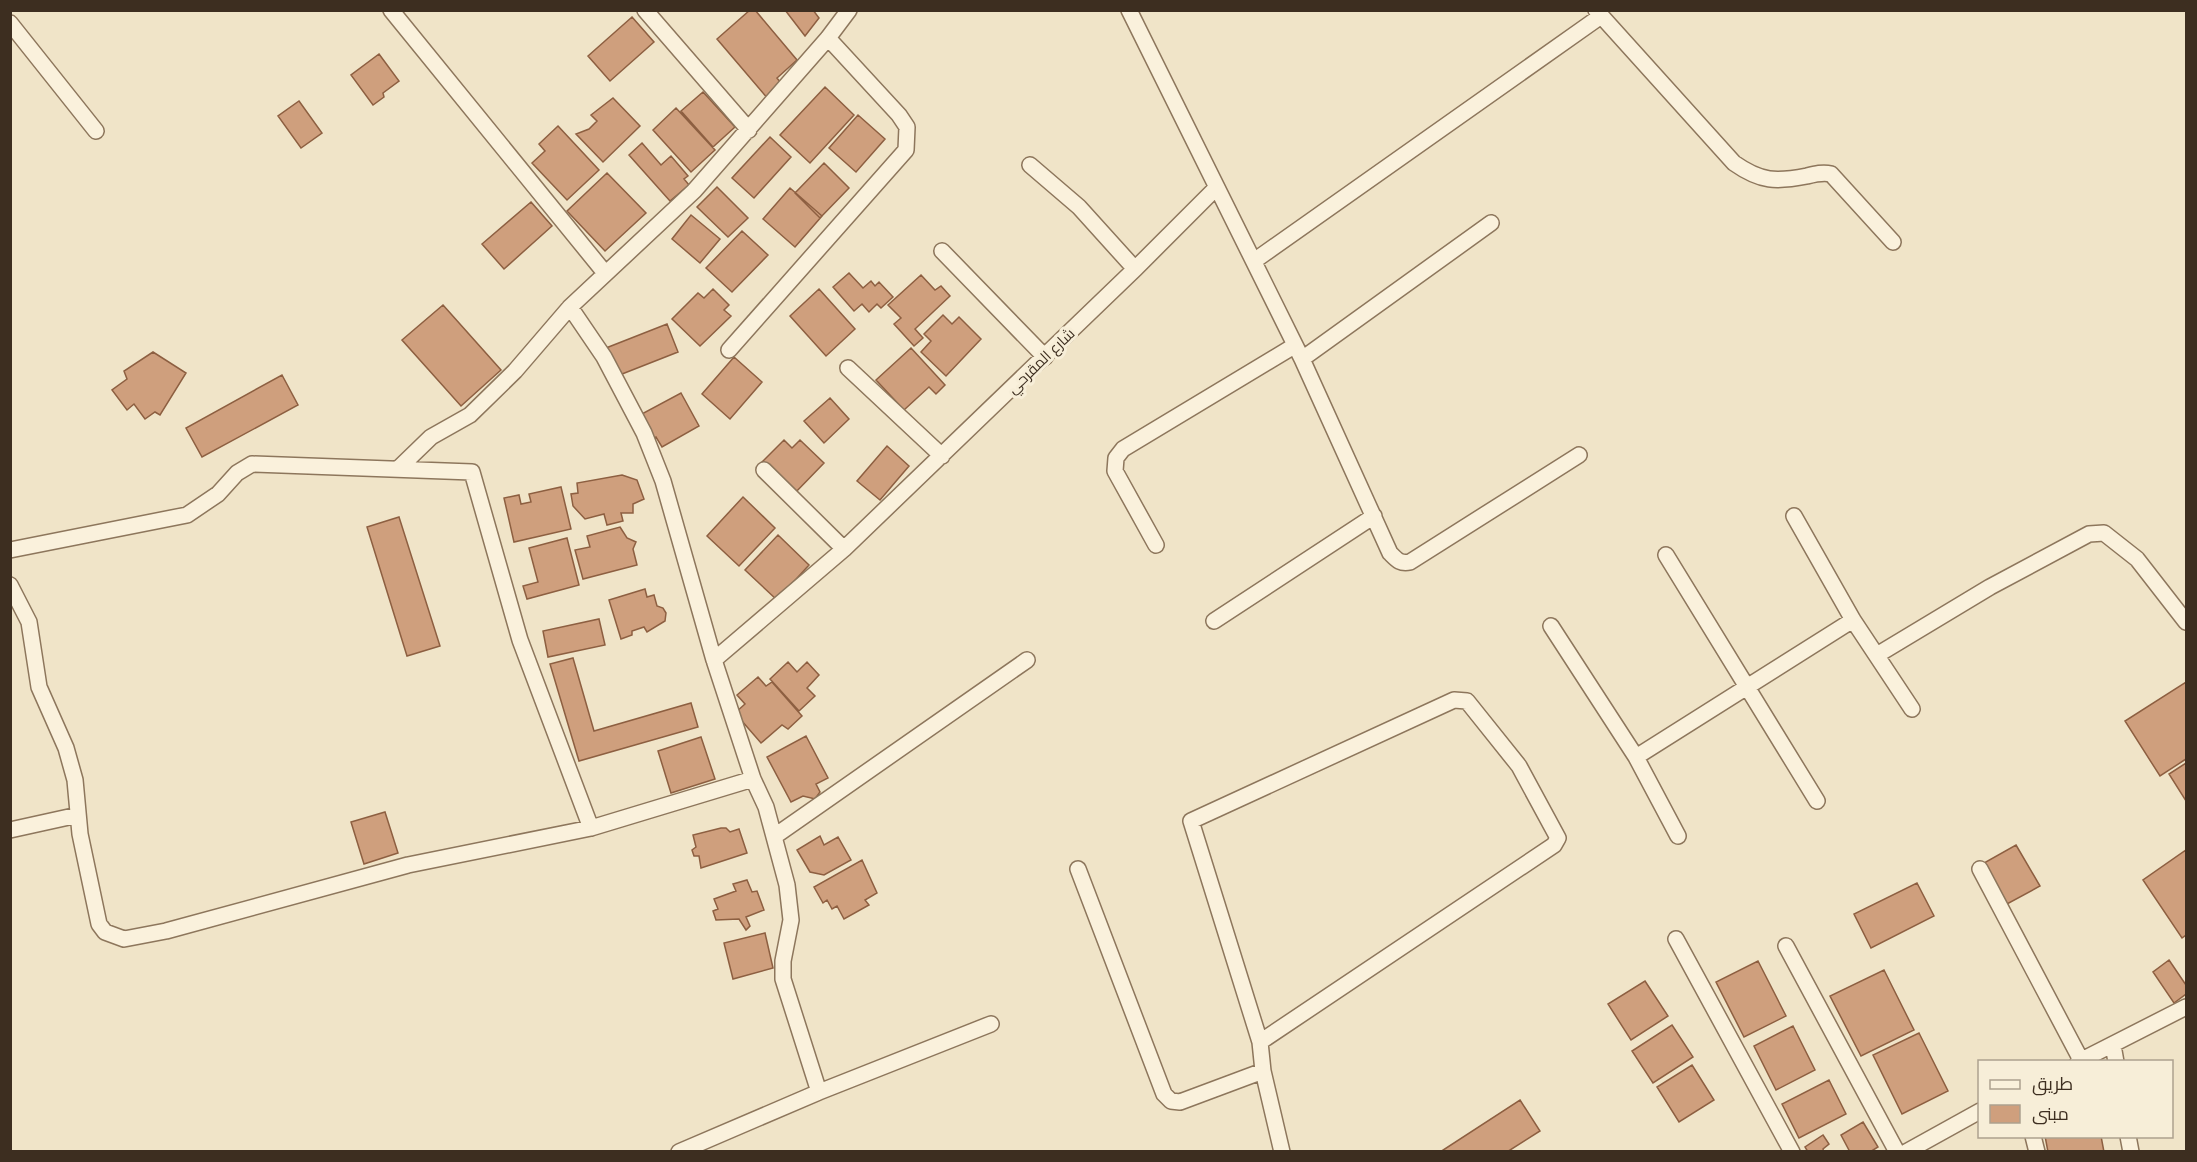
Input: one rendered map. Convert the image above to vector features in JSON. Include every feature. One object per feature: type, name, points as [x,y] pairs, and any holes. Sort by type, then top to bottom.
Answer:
[{"type":"street","points":[[391,10],[605,273]]},
{"type":"street","points":[[645,10],[749,130]]},
{"type":"street","points":[[399,468],[431,437],[470,415],[515,371],[570,308],[605,273],[694,191],[828,39],[849,10]]},
{"type":"street","points":[[1129,10],[1298,352],[1390,553],[1403,563],[1410,562],[1579,455]]},
{"type":"street","points":[[1254,261],[1599,13],[1734,163],[1756,176],[1769,180],[1782,181],[1820,173],[1831,174],[1893,242]]},
{"type":"street","points":[[10,23],[96,131]]},
{"type":"street","points":[[729,350],[906,150],[907,127],[903,121],[828,39]]},
{"type":"street","points":[[1030,165],[1079,207],[1135,269]]},
{"type":"street","name":"شارع المقرحي","points":[[714,660],[844,549],[1045,357],[1216,188]]},
{"type":"street","points":[[1156,544],[1115,471],[1116,458],[1123,449],[1298,352],[1491,222]]},
{"type":"street","points":[[942,250],[1045,357]]},
{"type":"street","points":[[570,308],[604,357],[644,433],[663,481],[714,660],[753,779],[766,807],[775,836],[787,885],[791,920],[783,961],[783,979],[819,1092]]},
{"type":"street","points":[[848,368],[942,456]]},
{"type":"street","points":[[10,550],[187,515],[218,494],[237,473],[252,464],[385,471],[399,468],[472,472],[520,640],[591,828]]},
{"type":"street","points":[[764,470],[844,549]]},
{"type":"street","points":[[1214,621],[1374,516]]},
{"type":"street","points":[[1794,516],[1853,620],[1912,709]]},
{"type":"street","points":[[1877,655],[1990,587],[2090,534],[2104,532],[2137,559],[2187,622]]},
{"type":"street","points":[[1666,555],[1818,801]]},
{"type":"street","points":[[10,585],[29,622],[39,687],[66,748],[75,780],[78,815],[99,924],[105,932],[124,939],[212,920],[408,865],[591,828],[753,779]]},
{"type":"street","points":[[1636,757],[1853,620]]},
{"type":"street","points":[[1551,627],[1602,709],[1636,757],[1678,836]]},
{"type":"street","points":[[775,836],[1027,660]]},
{"type":"street","points":[[1260,1041],[1554,844],[1558,838],[1519,766],[1467,701],[1454,700],[1191,821],[1260,1041],[1263,1071],[1282,1152]]},
{"type":"street","points":[[10,830],[78,815]]},
{"type":"street","points":[[1078,869],[1164,1094],[1171,1101],[1180,1102],[1263,1071]]},
{"type":"street","points":[[1980,869],[2078,1060]]},
{"type":"street","points":[[1676,939],[1792,1152]]},
{"type":"street","points":[[1786,946],[1897,1152]]},
{"type":"street","points":[[2081,1060],[2187,1007]]},
{"type":"street","points":[[679,1152],[819,1092],[991,1024]]},
{"type":"street","points":[[2113,1045],[2116,1060]]},
{"type":"street","points":[[1906,1152],[1978,1112]]},
{"type":"building","points":[[750,10],[755,10],[797,60],[777,78],[781,83],[772,90],[775,95],[769,100],[717,39]]},
{"type":"building","points":[[785,10],[813,10],[819,18],[805,36]]},
{"type":"building","points":[[632,17],[654,42],[610,81],[588,56]]},
{"type":"building","points":[[379,54],[399,81],[383,93],[384,97],[373,105],[351,75]]},
{"type":"building","points":[[825,87],[854,115],[810,163],[780,135]]},
{"type":"building","points":[[703,92],[735,127],[713,147],[681,111]]},
{"type":"building","points":[[613,98],[640,126],[603,162],[576,134],[589,129],[597,121],[591,115]]},
{"type":"building","points":[[299,101],[322,133],[301,148],[278,116]]},
{"type":"building","points":[[676,108],[715,150],[691,172],[653,130]]},
{"type":"building","points":[[858,115],[885,139],[856,172],[829,148]]},
{"type":"building","points":[[558,126],[599,170],[567,200],[532,163],[545,151],[539,144]]},
{"type":"building","points":[[770,137],[791,157],[754,198],[732,178]]},
{"type":"building","points":[[642,143],[661,165],[671,156],[688,176],[684,179],[689,185],[670,201],[629,155]]},
{"type":"building","points":[[824,163],[849,188],[820,218],[795,193]]},
{"type":"building","points":[[607,173],[646,213],[605,251],[567,211]]},
{"type":"building","points":[[717,187],[748,218],[728,237],[697,207]]},
{"type":"building","points":[[790,188],[822,216],[795,247],[763,219]]},
{"type":"building","points":[[531,202],[552,226],[504,269],[482,244]]},
{"type":"building","points":[[691,215],[720,239],[700,263],[672,239]]},
{"type":"building","points":[[742,231],[768,255],[732,292],[706,268]]},
{"type":"building","points":[[849,273],[863,288],[871,281],[875,286],[879,282],[893,297],[881,308],[877,304],[869,312],[862,304],[854,311],[833,287]]},
{"type":"building","points":[[921,275],[935,290],[941,286],[950,296],[915,329],[923,338],[914,346],[894,324],[901,318],[888,305]]},
{"type":"building","points":[[713,289],[729,305],[724,310],[731,316],[700,346],[672,319],[698,293],[704,298]]},
{"type":"building","points":[[819,289],[855,329],[826,356],[790,316]]},
{"type":"building","points":[[443,305],[501,370],[461,406],[402,340]]},
{"type":"building","points":[[943,315],[952,324],[959,317],[981,339],[946,376],[921,352],[931,341],[924,334]]},
{"type":"building","points":[[667,324],[678,352],[617,376],[606,348]]},
{"type":"building","points":[[911,348],[945,385],[936,394],[929,387],[904,410],[876,380]]},
{"type":"building","points":[[153,352],[186,373],[160,415],[155,412],[145,419],[134,404],[127,410],[112,390],[127,379],[124,371]]},
{"type":"building","points":[[734,357],[762,382],[730,419],[702,394]]},
{"type":"building","points":[[282,375],[298,405],[202,457],[186,428]]},
{"type":"building","points":[[681,393],[699,426],[662,447],[656,437],[651,440],[638,416]]},
{"type":"building","points":[[830,398],[849,419],[824,443],[804,421]]},
{"type":"building","points":[[784,440],[792,448],[800,440],[824,463],[794,494],[761,463]]},
{"type":"building","points":[[887,446],[909,466],[880,500],[857,481]]},
{"type":"building","points":[[622,475],[637,480],[644,499],[633,504],[633,513],[621,513],[623,521],[607,525],[604,514],[585,519],[573,506],[571,494],[578,493],[577,483]]},
{"type":"building","points":[[561,487],[571,529],[514,542],[504,498],[519,495],[521,504],[531,502],[529,494]]},
{"type":"building","points":[[743,497],[775,528],[739,566],[707,536]]},
{"type":"building","points":[[399,517],[440,646],[407,656],[367,527]]},
{"type":"building","points":[[620,527],[627,538],[636,542],[633,549],[637,565],[583,579],[575,550],[590,547],[587,536]]},
{"type":"building","points":[[778,535],[809,565],[777,600],[745,570]]},
{"type":"building","points":[[567,538],[579,585],[527,599],[523,586],[538,582],[529,548]]},
{"type":"building","points":[[645,589],[647,597],[654,595],[657,606],[663,608],[666,613],[665,621],[647,632],[644,627],[632,631],[632,635],[621,639],[609,600]]},
{"type":"building","points":[[599,619],[605,645],[548,657],[543,631]]},
{"type":"building","points":[[573,658],[594,731],[691,703],[698,727],[579,761],[550,664]]},
{"type":"building","points":[[788,662],[797,672],[807,662],[819,675],[807,688],[815,696],[799,711],[770,679]]},
{"type":"building","points":[[758,677],[766,686],[772,682],[802,716],[788,729],[782,725],[761,743],[735,713],[745,704],[737,695]]},
{"type":"building","points":[[2186,682],[2186,759],[2160,776],[2125,721]]},
{"type":"building","points":[[806,736],[828,778],[816,784],[820,792],[815,799],[803,796],[791,802],[767,757]]},
{"type":"building","points":[[701,737],[715,779],[671,793],[658,751]]},
{"type":"building","points":[[2186,763],[2186,801],[2169,774]]},
{"type":"building","points":[[385,812],[398,853],[364,864],[351,822]]},
{"type":"building","points":[[726,828],[730,832],[739,829],[747,853],[701,868],[699,856],[694,856],[692,850],[696,847],[693,835]]},
{"type":"building","points":[[820,836],[824,845],[838,837],[851,860],[824,875],[810,872],[797,850]]},
{"type":"building","points":[[2016,845],[2040,886],[2007,904],[1984,863]]},
{"type":"building","points":[[2186,850],[2186,935],[2182,938],[2143,880]]},
{"type":"building","points":[[862,860],[877,893],[865,900],[869,905],[844,919],[837,906],[832,909],[827,900],[823,903],[814,887]]},
{"type":"building","points":[[747,880],[752,892],[757,891],[764,910],[746,917],[750,926],[746,930],[739,919],[716,920],[713,911],[718,909],[714,899],[736,891],[733,884]]},
{"type":"building","points":[[1917,883],[1934,916],[1871,948],[1854,914]]},
{"type":"building","points":[[765,933],[773,968],[733,979],[724,943]]},
{"type":"building","points":[[2169,960],[2186,985],[2186,994],[2174,1003],[2153,972]]},
{"type":"building","points":[[1758,961],[1786,1016],[1744,1037],[1716,982]]},
{"type":"building","points":[[1884,970],[1914,1030],[1861,1056],[1830,996]]},
{"type":"building","points":[[1645,981],[1668,1016],[1631,1040],[1608,1004]]},
{"type":"building","points":[[1672,1025],[1693,1057],[1653,1083],[1632,1051]]},
{"type":"building","points":[[1793,1026],[1815,1070],[1776,1090],[1754,1046]]},
{"type":"building","points":[[1919,1033],[1948,1091],[1902,1114],[1873,1055]]},
{"type":"building","points":[[1692,1065],[1714,1100],[1679,1122],[1657,1087]]},
{"type":"building","points":[[1829,1080],[1846,1114],[1799,1138],[1782,1104]]},
{"type":"building","points":[[1520,1100],[1540,1131],[1507,1152],[1440,1152]]},
{"type":"building","points":[[1863,1122],[1878,1147],[1870,1152],[1850,1152],[1841,1135]]},
{"type":"building","points":[[1823,1135],[1829,1144],[1823,1149],[1824,1152],[1808,1152],[1805,1147]]},
{"type":"building","points":[[2045,1138],[2101,1138],[2104,1152],[2048,1152]]}]
